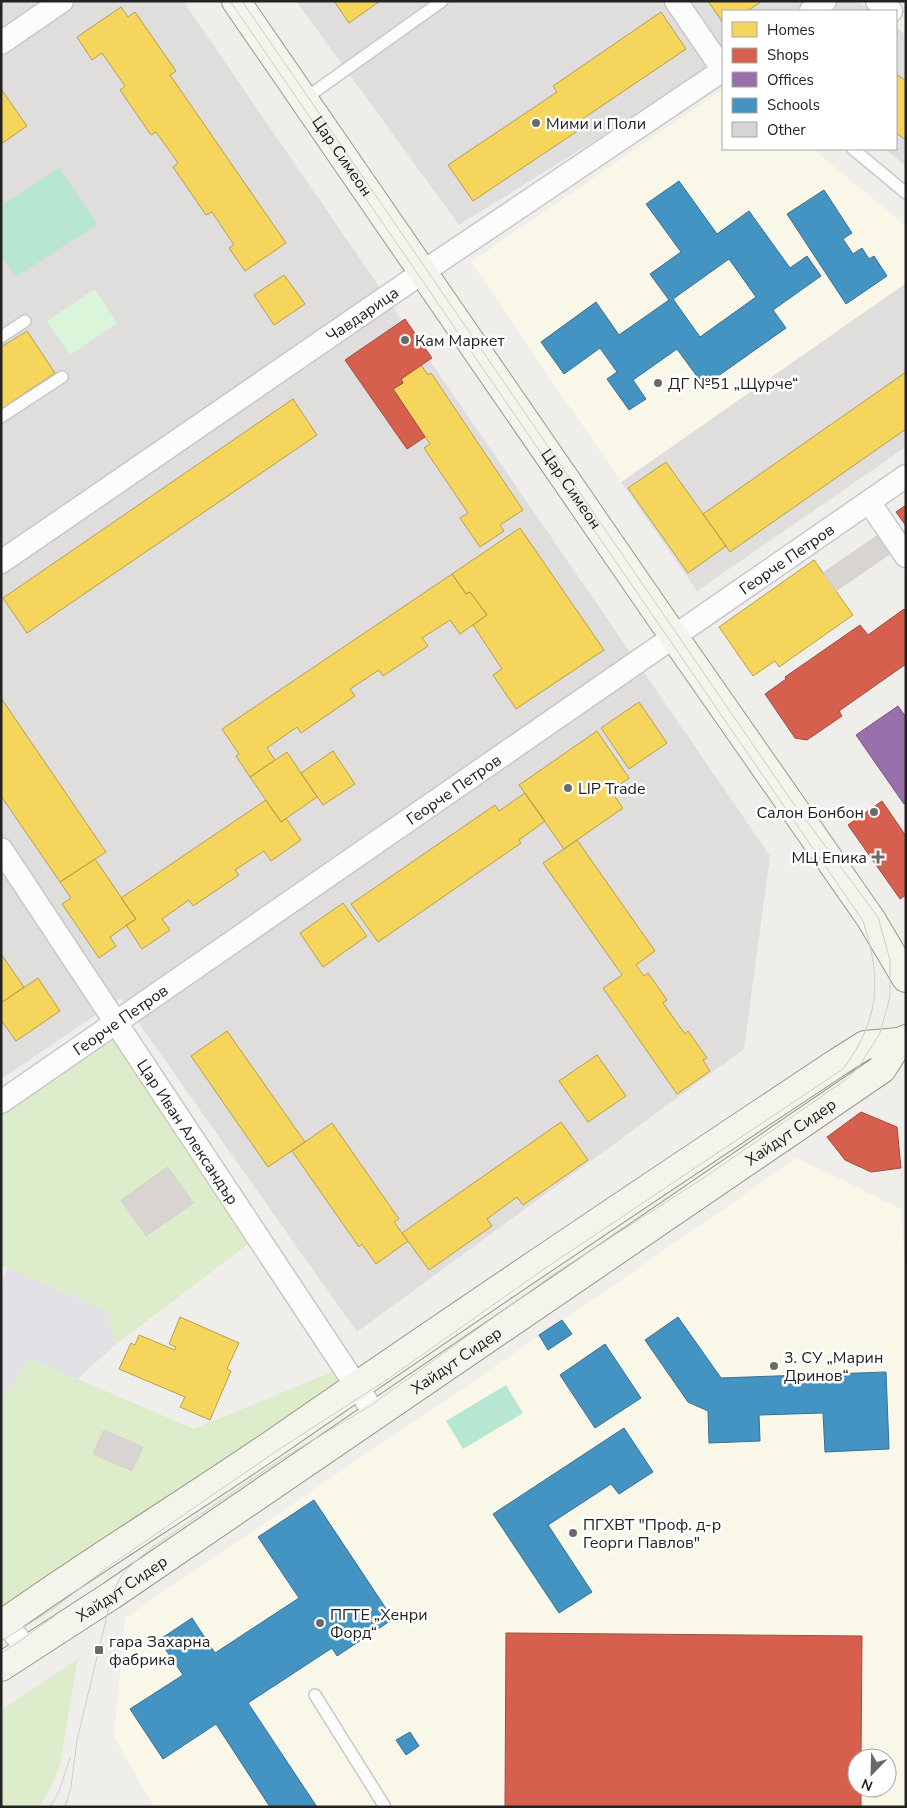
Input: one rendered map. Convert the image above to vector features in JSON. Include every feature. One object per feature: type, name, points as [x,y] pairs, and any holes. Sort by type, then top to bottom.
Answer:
[{"type":"street","points":[[1,43],[62,1]]},
{"type":"street","name":"Цар Симеон","points":[[236,1],[870,919],[906,978]]},
{"type":"street","points":[[676,1],[722,69]]},
{"type":"street","points":[[812,10],[825,1]]},
{"type":"street","points":[[877,1],[890,10]]},
{"type":"street","name":"Чавдарица","points":[[1,562],[423,272],[722,71]]},
{"type":"street","name":"Георче Петров","points":[[1,1102],[906,476]]},
{"type":"street","points":[[868,502],[906,556]]},
{"type":"street","name":"Цар Иван Александър","points":[[1,849],[357,1384],[375,1414]]},
{"type":"street","name":"Хайдут Сидер","points":[[3,1622],[270,1446],[357,1384],[865,1045],[902,1040]]},
{"type":"street","name":"Хайдут Сидер","points":[[1,1667],[112,1595],[882,1069],[902,1040]]},
{"type":"street","points":[[3,1622],[28,1650]]},
{"type":"lane","points":[[303,100],[442,1]]},
{"type":"lane","points":[[854,150],[906,193]]},
{"type":"lane","points":[[1,337],[25,321]]},
{"type":"lane","points":[[1,417],[62,377]]},
{"type":"lane","points":[[315,1695],[385,1807]]},
{"type":"shaded area","points":[[1,1],[183,1],[770,856],[744,1049],[357,1332],[121,998],[1,1079]]},
{"type":"shaded area","points":[[296,1],[857,1],[870,10],[722,10],[722,62],[459,225]]},
{"type":"shaded area","points":[[897,29],[906,35],[906,166],[886,150],[897,150]]},
{"type":"shaded area","name":"ДГ №51 „Щурче“","points":[[722,90],[722,150],[814,150],[906,226],[906,283],[621,482],[471,262]]},
{"type":"shaded area","points":[[906,283],[906,447],[697,591],[621,482]]},
{"type":"shaded area","points":[[797,1158],[901,1209],[906,1281],[906,1807],[154,1807],[114,1737],[125,1618]]},
{"type":"shaded area","points":[[8,1268],[108,1312],[115,1345],[77,1379],[31,1359],[1,1400],[1,1285]]},
{"type":"green space","points":[[59,168],[97,224],[16,277],[1,255],[1,206]]},
{"type":"green space","points":[[95,289],[117,323],[70,355],[47,321]]},
{"type":"green space","points":[[113,1035],[251,1242],[115,1345],[108,1312],[1,1265],[1,1117]]},
{"type":"green space","points":[[31,1359],[194,1429],[334,1371],[344,1384],[8,1612],[1,1607],[1,1400]]},
{"type":"green space","points":[[506,1385],[523,1413],[463,1449],[446,1421]]},
{"type":"green space","points":[[78,1659],[60,1765],[50,1790],[39,1807],[1,1807],[1,1710]]},
{"type":"building: Homes","points":[[334,1],[380,1],[349,23]]},
{"type":"building: Homes","points":[[708,1],[761,2],[749,10],[722,10],[722,22]]},
{"type":"building: Homes","points":[[121,7],[128,17],[135,12],[176,71],[170,75],[286,243],[245,271],[229,248],[234,245],[212,212],[206,215],[173,167],[178,163],[156,132],[151,135],[120,90],[125,86],[102,53],[92,60],[77,37]]},
{"type":"building: Homes","points":[[661,12],[686,49],[578,122],[582,128],[473,201],[448,165],[557,92],[553,86]]},
{"type":"building: Homes","points":[[897,75],[906,81],[906,140],[897,134]]},
{"type":"building: Homes","points":[[1,89],[27,126],[1,144]]},
{"type":"building: Homes","points":[[284,275],[305,304],[274,325],[254,295]]},
{"type":"building: Homes","points":[[27,331],[55,373],[1,409],[1,347]]},
{"type":"building: Homes","points":[[421,365],[428,375],[431,373],[523,510],[500,525],[504,531],[480,547],[460,518],[468,513],[424,448],[430,444],[393,389],[403,383],[401,379]]},
{"type":"building: Homes","points":[[906,372],[906,429],[730,552],[703,514]]},
{"type":"building: Homes","points":[[293,399],[317,435],[27,633],[3,598]]},
{"type":"building: Homes","points":[[666,462],[726,546],[688,573],[628,488]]},
{"type":"building: Homes","points":[[520,528],[604,650],[516,709],[493,675],[502,669],[473,625],[487,615],[470,592],[466,594],[452,574]]},
{"type":"building: Homes","points":[[814,560],[853,615],[779,667],[775,661],[753,676],[719,627]]},
{"type":"building: Homes","points":[[452,574],[466,594],[470,592],[487,615],[460,634],[450,620],[422,638],[428,646],[383,676],[379,670],[350,689],[355,696],[301,733],[297,727],[267,748],[275,760],[250,777],[236,756],[239,754],[222,729]]},
{"type":"building: Homes","points":[[1,698],[106,852],[60,882],[1,796]]},
{"type":"building: Homes","points":[[639,702],[667,743],[629,769],[601,728]]},
{"type":"building: Homes","name":"LIP Trade","points":[[597,731],[629,778],[611,791],[623,808],[564,849],[519,785]]},
{"type":"building: Homes","points":[[333,751],[355,784],[323,805],[301,773]]},
{"type":"building: Homes","points":[[287,752],[317,797],[281,822],[250,777]]},
{"type":"building: Homes","points":[[525,793],[545,821],[519,840],[521,843],[378,942],[351,904],[495,805],[499,811]]},
{"type":"building: Homes","points":[[266,800],[281,822],[286,818],[301,840],[271,861],[264,851],[235,870],[239,875],[193,906],[189,900],[162,919],[170,930],[142,949],[126,925],[136,919],[121,898]]},
{"type":"building: Homes","points":[[577,840],[655,951],[636,965],[644,976],[648,973],[667,1000],[663,1003],[685,1034],[688,1031],[707,1058],[703,1060],[710,1071],[677,1094],[603,988],[622,975],[543,863]]},
{"type":"building: Homes","points":[[95,859],[136,919],[110,937],[116,946],[99,958],[62,904],[71,898],[60,882]]},
{"type":"building: Homes","points":[[343,903],[367,936],[323,967],[300,933]]},
{"type":"building: Homes","points":[[1,954],[24,987],[1,1003]]},
{"type":"building: Homes","points":[[38,978],[60,1011],[16,1041],[1,1020],[1,1003]]},
{"type":"building: Homes","points":[[227,1031],[305,1142],[268,1167],[191,1056]]},
{"type":"building: Homes","points":[[597,1055],[626,1096],[588,1122],[559,1081]]},
{"type":"building: Homes","points":[[561,1122],[588,1160],[523,1205],[517,1197],[487,1219],[492,1226],[429,1270],[402,1233]]},
{"type":"building: Homes","points":[[332,1123],[399,1219],[394,1222],[408,1241],[376,1264],[362,1244],[359,1247],[292,1151]]},
{"type":"building: Homes","points":[[180,1317],[239,1343],[227,1369],[231,1371],[210,1420],[180,1407],[185,1397],[119,1369],[131,1343],[135,1345],[139,1335],[175,1350],[176,1347],[169,1344]]},
{"type":"building: Shops","points":[[405,319],[432,358],[401,379],[403,383],[393,389],[425,437],[407,449],[345,360]]},
{"type":"building: Shops","points":[[906,505],[906,526],[896,512]]},
{"type":"building: Shops","points":[[904,609],[906,611],[906,664],[839,711],[842,716],[807,740],[795,738],[765,694],[786,679],[785,677],[860,625],[868,635]]},
{"type":"building: Shops","points":[[882,801],[906,836],[906,895],[900,899],[848,825]]},
{"type":"building: Shops","points":[[861,1112],[897,1127],[901,1168],[871,1172],[845,1160],[827,1137]]},
{"type":"building: Shops","points":[[506,1633],[862,1636],[861,1748],[847,1748],[847,1798],[861,1798],[861,1807],[505,1807]]},
{"type":"building: Offices","points":[[898,706],[906,717],[906,803],[904,804],[856,735]]},
{"type":"building: Schools","points":[[679,181],[717,234],[749,211],[790,268],[807,256],[821,276],[773,310],[786,328],[704,386],[677,349],[633,380],[646,399],[629,410],[607,379],[617,372],[600,348],[564,374],[541,342],[596,302],[619,335],[669,300],[650,274],[681,252],[646,204]],"holes":[[[729,259],[756,297],[700,337],[673,299]]]},
{"type":"building: Schools","points":[[824,190],[852,233],[843,239],[853,254],[862,248],[869,259],[874,256],[887,276],[846,304],[787,214]]},
{"type":"building: Schools","points":[[678,1317],[721,1378],[886,1372],[889,1449],[825,1452],[823,1413],[759,1415],[760,1441],[709,1443],[708,1411],[688,1402],[645,1340]]},
{"type":"building: Schools","points":[[562,1320],[572,1334],[548,1350],[539,1335]]},
{"type":"building: Schools","points":[[605,1344],[641,1398],[595,1428],[560,1375]]},
{"type":"building: Schools","points":[[624,1428],[653,1472],[619,1494],[611,1484],[548,1525],[592,1592],[559,1613],[493,1514]]},
{"type":"building: Schools","points":[[314,1500],[393,1619],[337,1656],[332,1648],[248,1703],[317,1807],[270,1807],[216,1724],[163,1759],[130,1709],[183,1675],[159,1640],[192,1618],[215,1653],[299,1598],[258,1537]]},
{"type":"building: Schools","points":[[410,1732],[419,1746],[406,1755],[396,1740]]},
{"type":"building: Other","points":[[878,535],[891,553],[836,591],[823,573]]},
{"type":"building: Other","points":[[168,1167],[193,1203],[146,1236],[121,1200]]},
{"type":"building: Other","points":[[104,1430],[143,1447],[132,1471],[93,1454]]},
{"type":"tram line","points":[[1,1641],[53,1609],[105,1569],[278,1450],[385,1381],[547,1267],[843,1069],[864,1033],[871,1015],[874,998],[873,962],[863,921],[230,1]]},
{"type":"tram line","points":[[65,1807],[71,1787],[77,1740],[112,1595],[121,1576],[130,1566],[154,1546],[283,1458],[370,1406],[554,1274],[705,1177],[848,1078],[860,1065],[880,1033],[890,997],[890,960],[878,917],[791,800],[242,1]]},
{"type":"tram line","points":[[1,1653],[60,1612]]},
{"type":"tram line","points":[[50,1807],[59,1791],[70,1758]]},
{"type":"place","name":"Мими и Поли","points":[[536,123]]},
{"type":"place","name":"Кам Маркет","points":[[405,340]]},
{"type":"place","name":"ДГ №51 „Щурче“","points":[[658,383]]},
{"type":"place","name":"LIP Trade","points":[[568,788]]},
{"type":"place","name":"Салон Бонбон","points":[[874,812]]},
{"type":"place","name":"МЦ Епика","points":[[878,857]]},
{"type":"place","name":"3. СУ „Марин Дринов“","points":[[774,1366]]},
{"type":"place","name":"ПГХВТ \"Проф. д-р Георги Павлов\"","points":[[573,1533]]},
{"type":"place","name":"ПГТЕ „Хенри Форд“","points":[[320,1623]]},
{"type":"place","name":"гара Захарна фабрика","points":[[99,1650]]}]
